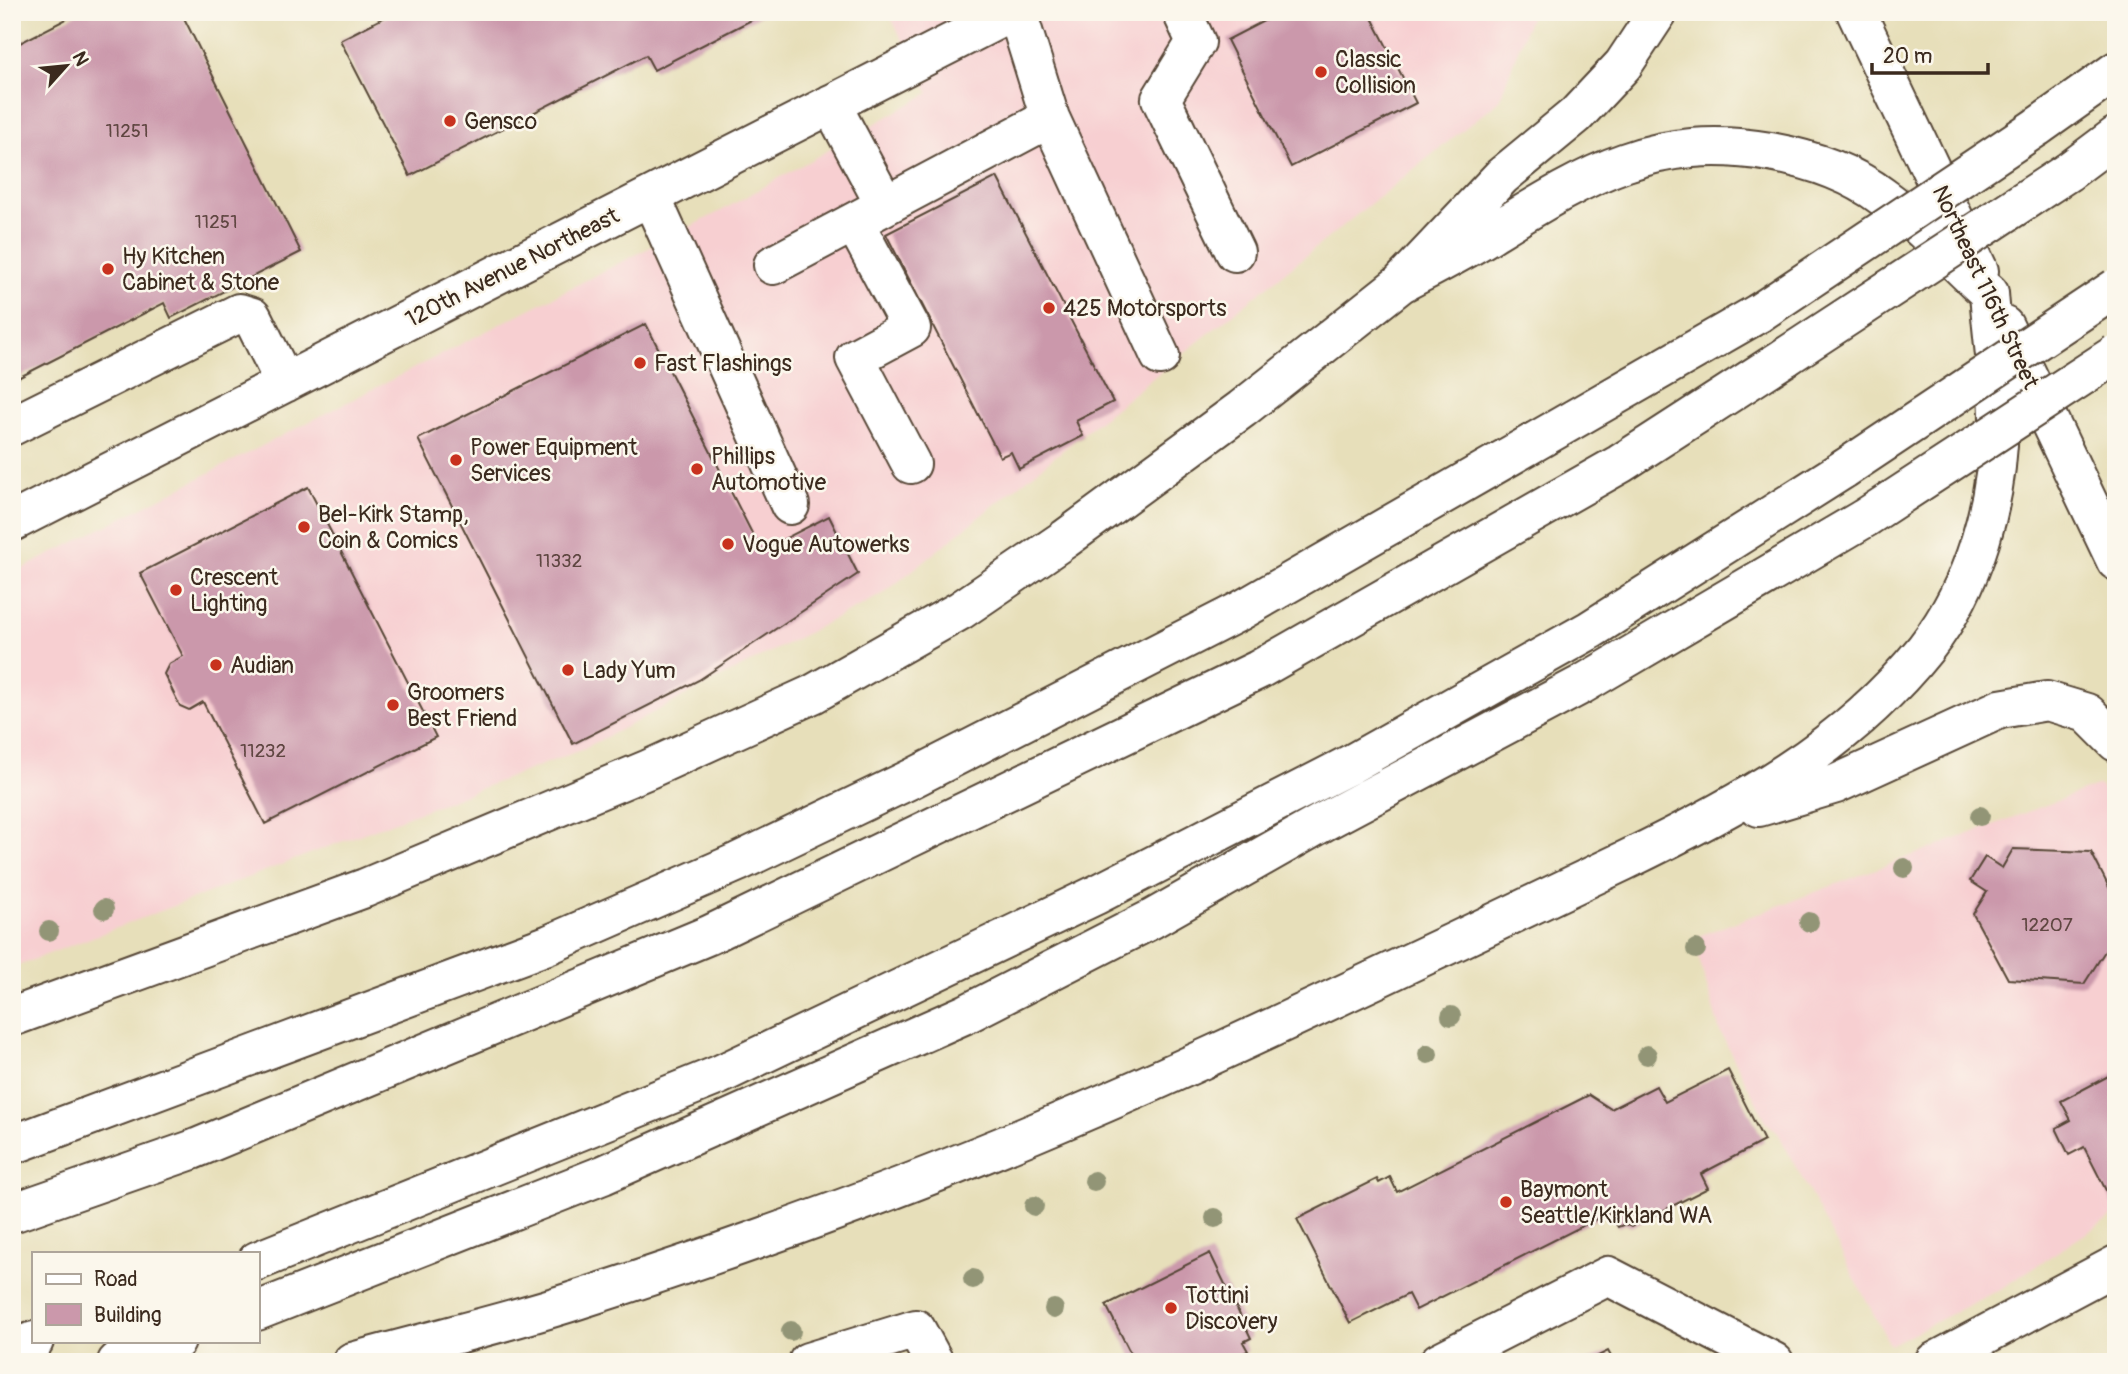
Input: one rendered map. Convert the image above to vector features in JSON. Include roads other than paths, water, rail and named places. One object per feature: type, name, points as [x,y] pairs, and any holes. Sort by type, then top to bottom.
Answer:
[{"type":"main road","name":"120th Avenue Northeast","points":[[12,522],[1014,12]]},
{"type":"main road","points":[[1014,12],[1050,118],[1160,356]]},
{"type":"main road","points":[[1182,12],[1196,42],[1161,99],[1235,252]]},
{"type":"main road","points":[[12,1017],[365,888],[649,769],[813,694],[961,610],[1065,539],[1242,409],[1400,284],[1502,176],[1576,114],[1623,65],[1658,12]]},
{"type":"main road","name":"Northeast 116th Street","points":[[1856,12],[2116,561]]},
{"type":"main road","points":[[12,1145],[550,944],[738,862],[911,779],[1240,611],[1759,313],[2116,71]]},
{"type":"main road","points":[[831,104],[911,328],[855,358],[911,464]]},
{"type":"main road","points":[[773,265],[1050,118]]},
{"type":"main road","points":[[12,1213],[205,1144],[709,935],[1258,670],[1620,464],[2068,172],[2116,136]]},
{"type":"main road","points":[[352,1362],[573,1302],[834,1212],[1066,1120],[1359,986],[1703,823],[1779,780],[1832,743],[1875,705],[1928,646],[1962,588],[1979,549],[1992,494],[1999,419],[1989,293],[1874,191],[1828,167],[1785,155],[1734,146],[1691,147],[1648,154],[1600,170],[1400,284]]},
{"type":"main road","points":[[651,197],[790,505]]},
{"type":"main road","points":[[259,1260],[719,1075],[1097,895],[1351,764],[1590,630],[1844,469],[2116,288]]},
{"type":"main road","points":[[12,426],[239,313],[252,317],[285,383]]},
{"type":"main road","points":[[259,1310],[603,1175],[968,1013],[1152,919],[1323,822],[1581,685],[1865,519],[2116,354]]},
{"type":"main road","points":[[1703,823],[1836,784],[2000,709],[2047,701],[2087,713],[2116,742]]},
{"type":"main road","points":[[1934,1362],[2116,1265]]},
{"type":"main road","points":[[1439,1362],[1608,1276],[1774,1362]]},
{"type":"main road","points":[[808,1362],[916,1329],[934,1362]]},
{"type":"main road","points":[[12,1348],[32,1341]]},
{"type":"main road","points":[[117,1362],[173,1342]]},
{"type":"place","name":"Classic Collision","points":[[1321,72]]},
{"type":"place","name":"Gensco","points":[[450,121]]},
{"type":"place","name":"Hy Kitchen Cabinet & Stone","points":[[108,269]]},
{"type":"place","name":"425 Motorsports","points":[[1049,308]]},
{"type":"place","name":"Fast Flashings","points":[[640,363]]},
{"type":"place","name":"Power Equipment Services","points":[[456,460]]},
{"type":"place","name":"Phillips Automotive","points":[[697,469]]},
{"type":"place","name":"Bel-Kirk Stamp, Coin & Comics","points":[[304,527]]},
{"type":"place","name":"Vogue Autowerks","points":[[728,544]]},
{"type":"place","name":"Crescent Lighting","points":[[176,590]]},
{"type":"place","name":"Audian","points":[[216,665]]},
{"type":"place","name":"Lady Yum","points":[[568,670]]},
{"type":"place","name":"Groomers Best Friend","points":[[393,705]]},
{"type":"place","name":"Baymont Seattle/Kirkland WA","points":[[1506,1202]]},
{"type":"place","name":"Tottini Discovery","points":[[1171,1308]]}]
